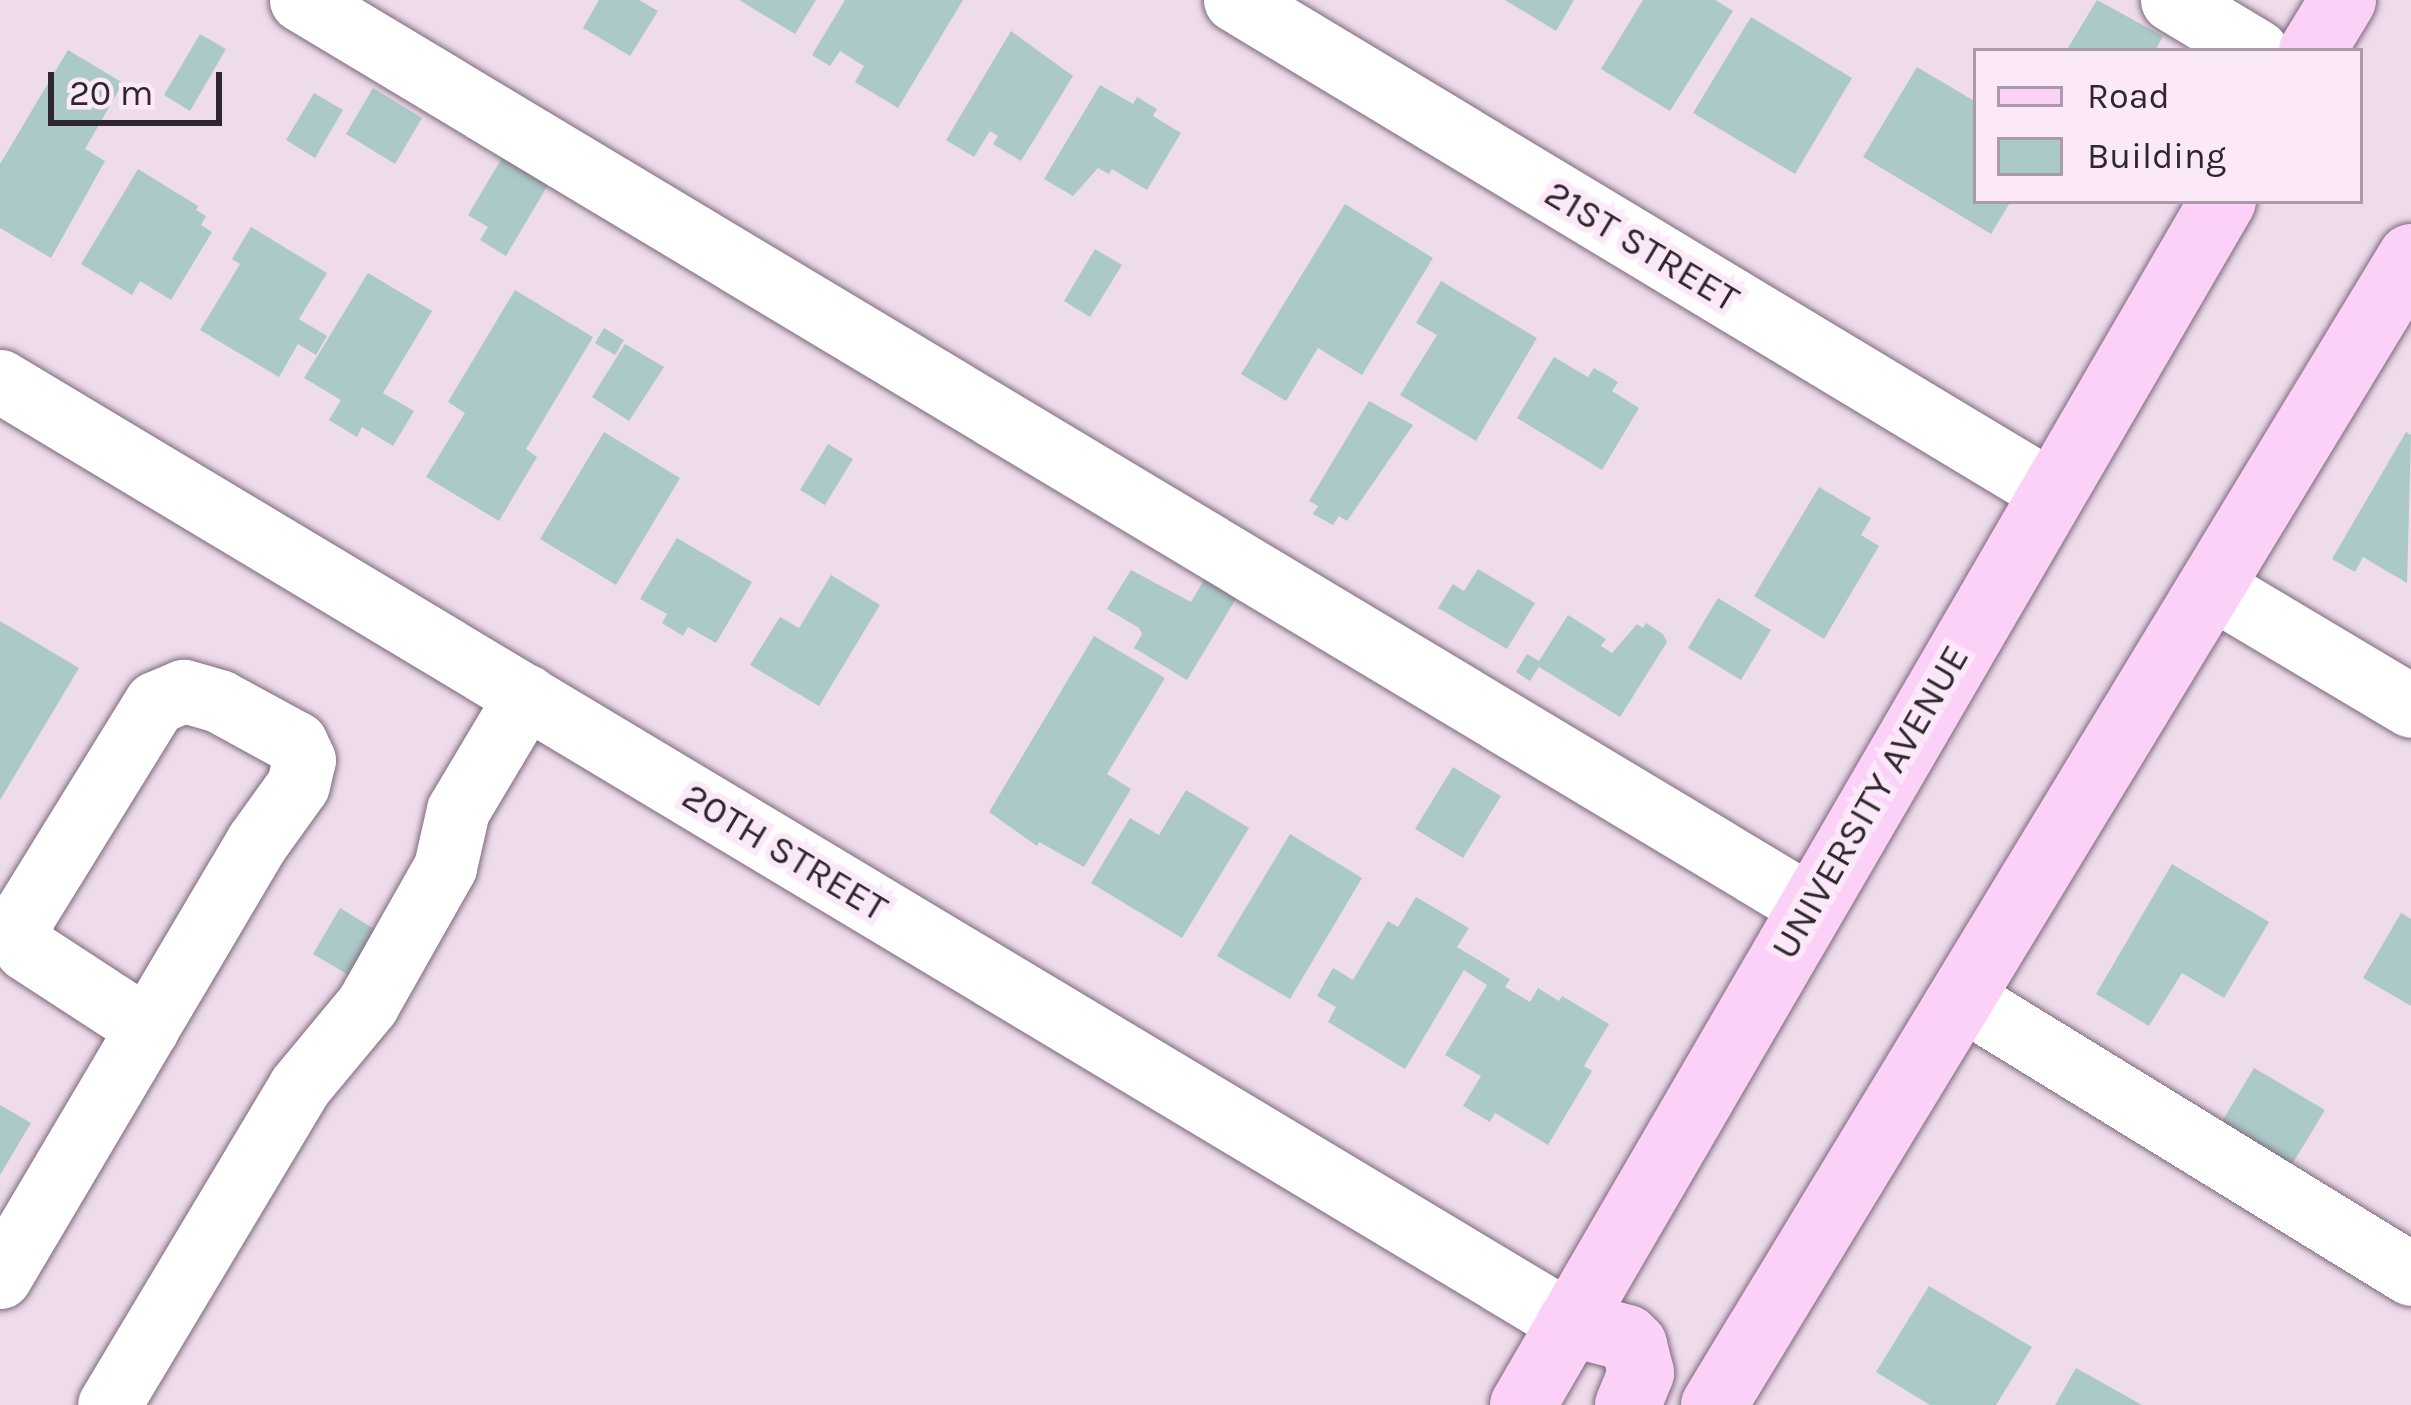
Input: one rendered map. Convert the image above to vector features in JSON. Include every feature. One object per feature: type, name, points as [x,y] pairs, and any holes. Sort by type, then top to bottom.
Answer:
[{"type":"main road","points":[[2314,48],[2343,0]]},
{"type":"main road","name":"UNIVERSITY AVENUE","points":[[1522,1405],[2221,204]]},
{"type":"main road","points":[[1714,1405],[2411,256]]},
{"type":"main road","points":[[1570,1323],[1628,1338],[1634,1345],[1641,1373],[1628,1405]]},
{"type":"street","points":[[301,0],[1810,906]]},
{"type":"street","name":"21ST STREET","points":[[1235,0],[2050,491]]},
{"type":"street","points":[[2172,0],[2252,48]]},
{"type":"street","name":"20TH STREET","points":[[0,381],[1570,1323]]},
{"type":"street","points":[[2210,586],[2411,706]]},
{"type":"street","points":[[0,1277],[257,842],[298,785],[304,760],[296,742],[219,701],[183,692],[155,703],[22,918],[20,940],[26,949],[147,1028]]},
{"type":"street","points":[[109,1405],[299,1087],[367,1005],[445,867],[458,809],[526,697]]},
{"type":"street","points":[[1960,997],[2411,1274]]},
{"type":"building","points":[[599,0],[639,0],[658,11],[630,56],[583,28]]},
{"type":"building","points":[[739,0],[816,0],[795,34]]},
{"type":"building","points":[[845,0],[963,0],[898,108],[855,82],[864,66],[840,51],[830,66],[812,55]]},
{"type":"building","points":[[1505,0],[1574,0],[1556,31]]},
{"type":"building","points":[[1643,0],[1715,0],[1733,11],[1670,111],[1601,69]]},
{"type":"building","points":[[2097,0],[2163,36],[2157,48],[2068,48]]},
{"type":"building","points":[[1751,17],[1852,78],[1795,174],[1693,113]]},
{"type":"building","points":[[1011,31],[1073,76],[1021,161],[993,144],[998,136],[990,131],[974,157],[946,140]]},
{"type":"building","points":[[200,34],[226,49],[190,111],[164,95]]},
{"type":"building","points":[[68,50],[123,83],[85,149],[105,161],[51,258],[0,228],[0,164]]},
{"type":"building","points":[[1917,67],[1973,100],[1973,204],[2009,204],[1991,234],[1863,157]]},
{"type":"building","points":[[1100,85],[1133,104],[1137,97],[1157,109],[1153,116],[1181,133],[1147,190],[1112,169],[1109,174],[1098,168],[1073,196],[1044,179]]},
{"type":"building","points":[[373,88],[422,118],[395,164],[346,134]]},
{"type":"building","points":[[314,93],[343,110],[315,158],[286,140]]},
{"type":"building","points":[[505,153],[551,180],[506,256],[480,240],[488,227],[468,215]]},
{"type":"building","points":[[138,169],[198,206],[196,210],[206,216],[201,225],[212,232],[171,300],[140,281],[132,295],[81,264]]},
{"type":"building","points":[[1345,204],[1433,258],[1362,375],[1318,348],[1286,401],[1241,374]]},
{"type":"building","points":[[251,227],[327,273],[299,319],[327,336],[316,355],[298,344],[279,377],[200,330],[240,264],[232,259]]},
{"type":"building","points":[[1095,249],[1122,265],[1090,317],[1064,301]]},
{"type":"building","points":[[368,273],[432,311],[383,393],[414,411],[393,446],[362,427],[357,437],[329,420],[341,400],[304,378]]},
{"type":"building","points":[[1441,281],[1537,338],[1476,441],[1400,395],[1437,335],[1416,323]]},
{"type":"building","points":[[515,290],[593,337],[526,449],[537,457],[499,521],[426,477],[465,413],[448,402]]},
{"type":"building","points":[[604,328],[624,340],[615,355],[595,343]]},
{"type":"building","points":[[625,344],[664,367],[629,421],[592,397]]},
{"type":"building","points":[[1554,357],[1588,377],[1594,368],[1610,377],[1618,382],[1612,391],[1639,408],[1602,470],[1517,418]]},
{"type":"building","points":[[1369,401],[1413,425],[1347,521],[1339,516],[1333,525],[1313,514],[1318,506],[1309,501]]},
{"type":"building","points":[[604,432],[680,478],[616,585],[540,539]]},
{"type":"building","points":[[2406,432],[2411,435],[2407,583],[2363,557],[2355,572],[2332,559]]},
{"type":"building","points":[[828,444],[853,459],[825,505],[800,490]]},
{"type":"building","points":[[1819,487],[1871,518],[1861,535],[1879,546],[1824,639],[1754,596]]},
{"type":"building","points":[[677,538],[752,582],[716,643],[688,627],[683,636],[662,623],[667,614],[640,599]]},
{"type":"building","points":[[1478,569],[1535,603],[1507,649],[1438,608],[1453,584],[1464,591]]},
{"type":"building","points":[[1131,570],[1191,602],[1205,578],[1237,597],[1187,680],[1134,648],[1142,634],[1139,628],[1107,609]]},
{"type":"building","points":[[831,575],[880,605],[819,706],[750,665],[780,617],[799,628]]},
{"type":"building","points":[[1718,598],[1771,630],[1741,680],[1688,648]]},
{"type":"building","points":[[1568,615],[1606,639],[1601,646],[1612,653],[1637,624],[1643,628],[1646,623],[1663,634],[1667,642],[1620,717],[1539,667],[1530,681],[1516,672],[1527,654],[1539,661]]},
{"type":"building","points":[[0,621],[79,668],[0,800]]},
{"type":"building","points":[[1094,636],[1165,678],[1107,774],[1131,789],[1084,867],[1039,842],[1037,846],[989,812]]},
{"type":"building","points":[[1453,767],[1501,796],[1463,858],[1415,829]]},
{"type":"building","points":[[1186,790],[1249,828],[1182,938],[1091,883],[1130,818],[1159,835]]},
{"type":"building","points":[[1290,834],[1362,878],[1290,999],[1217,956]]},
{"type":"building","points":[[2172,864],[2269,922],[2224,998],[2182,973],[2149,1026],[2096,994]]},
{"type":"building","points":[[1416,897],[1469,928],[1457,947],[1510,979],[1505,987],[1530,1002],[1538,988],[1559,1001],[1562,996],[1609,1024],[1584,1066],[1592,1071],[1548,1145],[1495,1113],[1490,1122],[1463,1106],[1481,1076],[1445,1055],[1487,985],[1464,970],[1405,1069],[1328,1022],[1336,1007],[1317,996],[1333,968],[1353,980],[1388,921],[1398,927]]},
{"type":"building","points":[[340,908],[394,941],[367,986],[313,954]]},
{"type":"building","points":[[2401,913],[2411,919],[2411,1006],[2363,978]]},
{"type":"building","points":[[2254,1068],[2325,1110],[2291,1166],[2221,1123]]},
{"type":"building","points":[[0,1105],[31,1123],[0,1175]]},
{"type":"building","points":[[1929,1286],[2032,1347],[1996,1405],[1930,1405],[1876,1372]]},
{"type":"building","points":[[2076,1368],[2142,1405],[2055,1405]]}]
